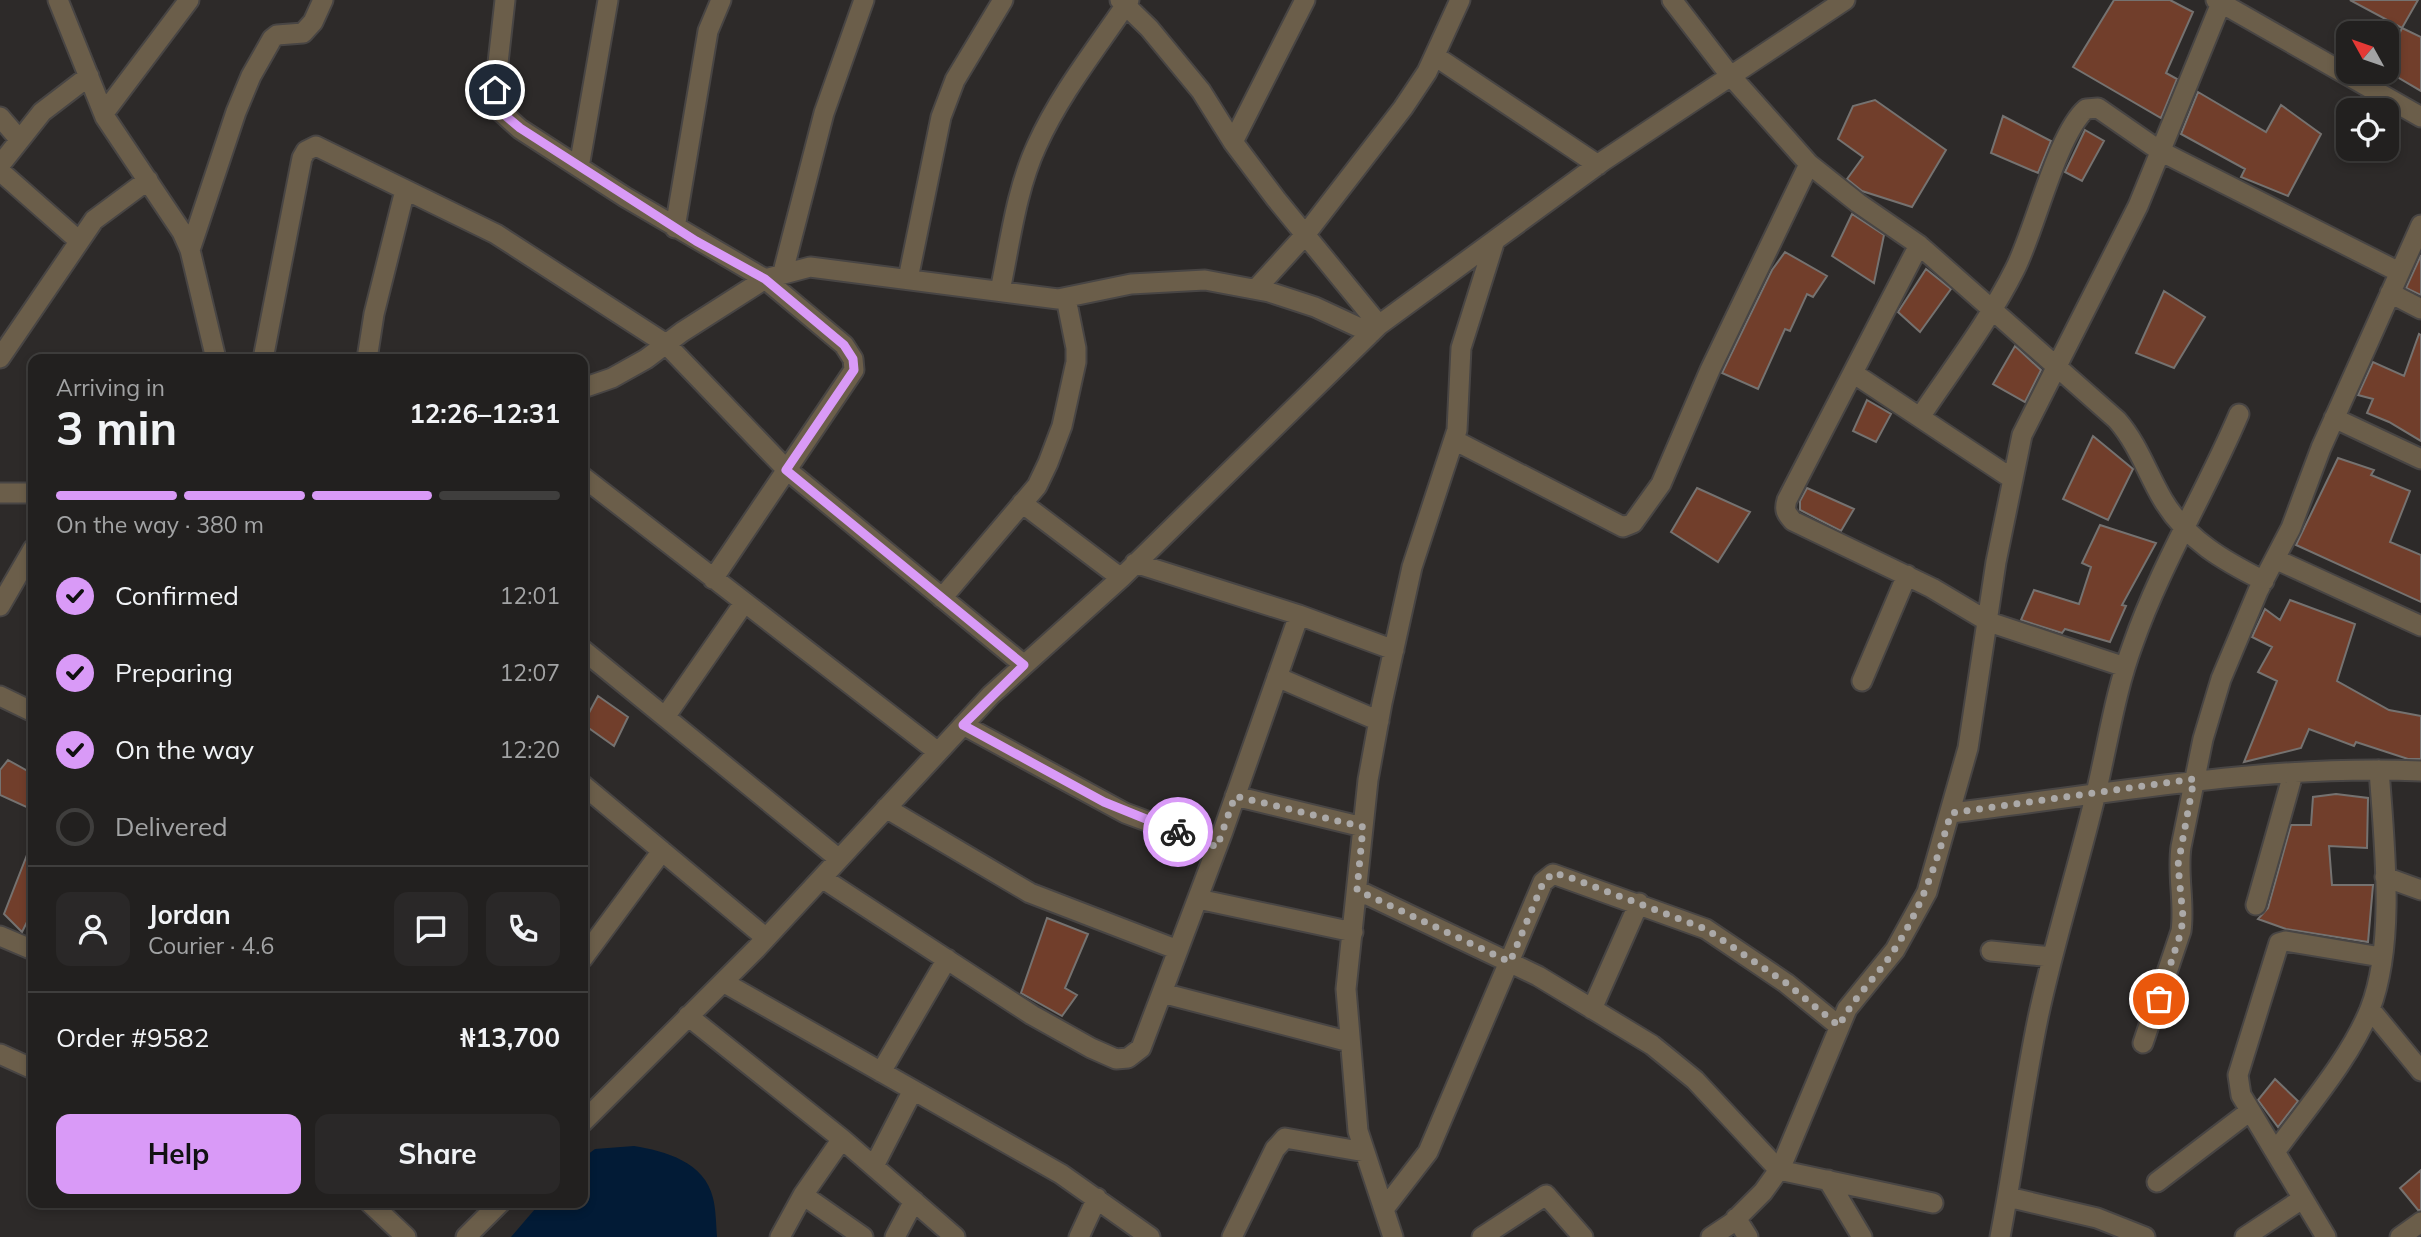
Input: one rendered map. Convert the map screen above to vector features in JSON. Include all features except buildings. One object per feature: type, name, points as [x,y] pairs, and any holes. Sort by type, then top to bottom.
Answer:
[{"type":"street","points":[[58,0],[104,113],[182,232],[190,250],[215,354]]},
{"type":"street","points":[[104,113],[189,0]]},
{"type":"street","points":[[190,250],[251,76],[277,35],[303,33],[313,22],[323,0]]},
{"type":"street","points":[[505,0],[495,90],[500,111],[520,128],[676,228],[774,275],[844,345],[853,359],[854,370],[713,579]]},
{"type":"street","points":[[579,167],[608,0]]},
{"type":"street","points":[[676,228],[708,31],[721,0]]},
{"type":"street","points":[[774,275],[824,113],[864,0]]},
{"type":"street","points":[[908,279],[941,117],[955,80],[1003,0]]},
{"type":"street","points":[[1233,142],[1306,0]]},
{"type":"street","points":[[1256,289],[1305,234],[1403,108],[1435,56],[1460,0]]},
{"type":"street","points":[[1672,0],[1729,74],[1809,164],[1857,203],[1919,246],[2129,433],[2164,502],[2184,526],[2213,555],[2264,581]]},
{"type":"street","points":[[588,1116],[766,938],[963,725],[1024,665],[1121,578],[1375,329],[1598,165],[1729,74],[1845,0]]},
{"type":"street","points":[[1711,1237],[1736,1218],[1779,1170],[1847,1009],[1895,950],[1927,892],[1968,748],[2011,478],[2022,435],[2138,206],[2218,1],[2421,117]]},
{"type":"street","points":[[1000,291],[1021,186],[1036,146],[1074,78],[1125,2],[1201,91],[1233,142],[1375,329]]},
{"type":"street","points":[[1435,56],[1598,165]]},
{"type":"street","points":[[0,164],[42,112],[89,76]]},
{"type":"street","points":[[1920,417],[2015,269],[2057,160],[2079,115],[2086,109],[2098,108],[2161,151],[2399,272]]},
{"type":"street","points":[[0,117],[19,139]]},
{"type":"street","points":[[264,354],[306,152],[316,146],[496,234],[666,344],[786,470],[1024,665]]},
{"type":"street","points":[[1454,440],[1623,527],[1633,523],[1661,484],[1710,370],[1809,164]]},
{"type":"street","points":[[0,171],[78,240]]},
{"type":"street","points":[[0,358],[94,220],[148,180]]},
{"type":"street","points":[[368,354],[374,314],[405,190]]},
{"type":"street","points":[[2143,1043],[2181,932],[2183,917],[2178,865],[2194,779],[2221,679],[2264,581],[2291,528],[2334,418],[2421,225]]},
{"type":"street","points":[[1393,1237],[1358,1131],[1346,989],[1363,827],[1379,721],[1412,567],[1454,440],[1461,348],[1495,240]]},
{"type":"street","points":[[1919,246],[1784,509],[1793,521],[1907,575],[1989,622],[2125,667]]},
{"type":"street","points":[[588,386],[612,378],[774,275],[810,267],[1066,298],[1131,284],[1205,281],[1256,289],[1375,329]]},
{"type":"street","points":[[2390,293],[2421,309]]},
{"type":"street","points":[[942,598],[1037,486],[1048,463],[1065,413],[1076,348],[1066,298]]},
{"type":"street","points":[[1853,373],[2011,478]]},
{"type":"street","points":[[2000,1237],[2026,1078],[2052,957],[2096,794],[2125,667],[2184,526],[2203,494],[2239,414]]},
{"type":"street","points":[[2334,418],[2421,459]]},
{"type":"street","points":[[588,481],[938,752]]},
{"type":"street","points":[[0,492],[28,493]]},
{"type":"street","points":[[1022,503],[1121,578]]},
{"type":"street","points":[[2,600],[28,557]]},
{"type":"street","points":[[2275,559],[2421,626]]},
{"type":"street","points":[[1135,563],[1299,615],[1394,650]]},
{"type":"street","points":[[1862,681],[1907,575]]},
{"type":"street","points":[[665,717],[744,603]]},
{"type":"street","points":[[822,878],[1032,1015],[1116,1059],[1128,1058],[1141,1048],[1217,847],[1299,615]]},
{"type":"street","points":[[588,654],[839,859]]},
{"type":"street","points":[[1277,677],[1379,721]]},
{"type":"street","points":[[0,696],[28,710]]},
{"type":"street","points":[[963,725],[1125,813],[1217,847]]},
{"type":"street","points":[[1951,813],[2194,779],[2379,769],[2421,771]]},
{"type":"street","points":[[2275,1152],[2334,1071],[2370,1009],[2381,957],[2385,877],[2379,769]]},
{"type":"street","points":[[2256,905],[2293,774]]},
{"type":"street","points":[[588,789],[766,938]]},
{"type":"street","points":[[1235,796],[1363,827]]},
{"type":"street","points":[[886,808],[1030,894],[1178,950]]},
{"type":"street","points":[[588,951],[662,850]]},
{"type":"street","points":[[1384,1209],[1428,1152],[1543,883],[1553,873],[1706,929],[1728,942],[1839,1026]]},
{"type":"street","points":[[2385,877],[2421,890]]},
{"type":"street","points":[[1357,890],[1510,962],[1652,1045],[1695,1080],[1779,1170],[1933,1203]]},
{"type":"street","points":[[1198,899],[1353,932]]},
{"type":"street","points":[[1592,1009],[1639,903]]},
{"type":"street","points":[[0,936],[28,948]]},
{"type":"street","points":[[2326,1237],[2241,1095],[2238,1075],[2279,943],[2286,941],[2381,957]]},
{"type":"street","points":[[1991,951],[2052,957]]},
{"type":"street","points":[[881,1072],[947,960]]},
{"type":"street","points":[[723,982],[1097,1198],[1150,1237]]},
{"type":"street","points":[[1162,993],[1350,1042]]},
{"type":"street","points":[[2370,1009],[2421,1071]]},
{"type":"street","points":[[688,1016],[842,1139],[955,1237]]},
{"type":"street","points":[[0,1054],[28,1067]]},
{"type":"street","points":[[874,1166],[913,1090]]},
{"type":"street","points":[[2157,1182],[2250,1111]]},
{"type":"street","points":[[1232,1237],[1275,1149],[1285,1138],[1365,1152]]},
{"type":"street","points":[[780,1237],[803,1195],[842,1139]]},
{"type":"street","points":[[1828,1180],[1863,1237]]},
{"type":"street","points":[[803,1195],[863,1237]]},
{"type":"street","points":[[1482,1237],[1546,1195],[1583,1237]]},
{"type":"street","points":[[2008,1197],[2097,1218],[2146,1237]]},
{"type":"street","points":[[1079,1237],[1097,1198]]},
{"type":"street","points":[[2245,1237],[2302,1199]]},
{"type":"street","points":[[895,1237],[914,1201]]},
{"type":"street","points":[[375,1208],[406,1237]]},
{"type":"street","points":[[466,1237],[495,1208]]},
{"type":"street","points":[[1736,1218],[1748,1237]]},
{"type":"street","points":[[2400,1237],[2421,1222]]},
{"type":"water","points":[[634,1146],[671,1155],[693,1167],[709,1186],[717,1237],[511,1237],[536,1208],[588,1208],[588,1154],[595,1149]]},
{"type":"way so far","points":[[1178,832],[1217,847],[1235,796],[1363,827],[1357,890],[1510,962],[1543,883],[1553,873],[1566,876],[1706,929],[1786,983],[1839,1026],[1847,1009],[1895,950],[1927,892],[1951,813],[2062,800],[2194,779],[2178,865],[2183,917],[2181,932],[2159,999]]},
{"type":"route","points":[[495,90],[500,111],[520,128],[696,241],[765,279],[844,345],[853,359],[854,370],[786,470],[1024,665],[963,725],[1125,813],[1178,832]]}]
